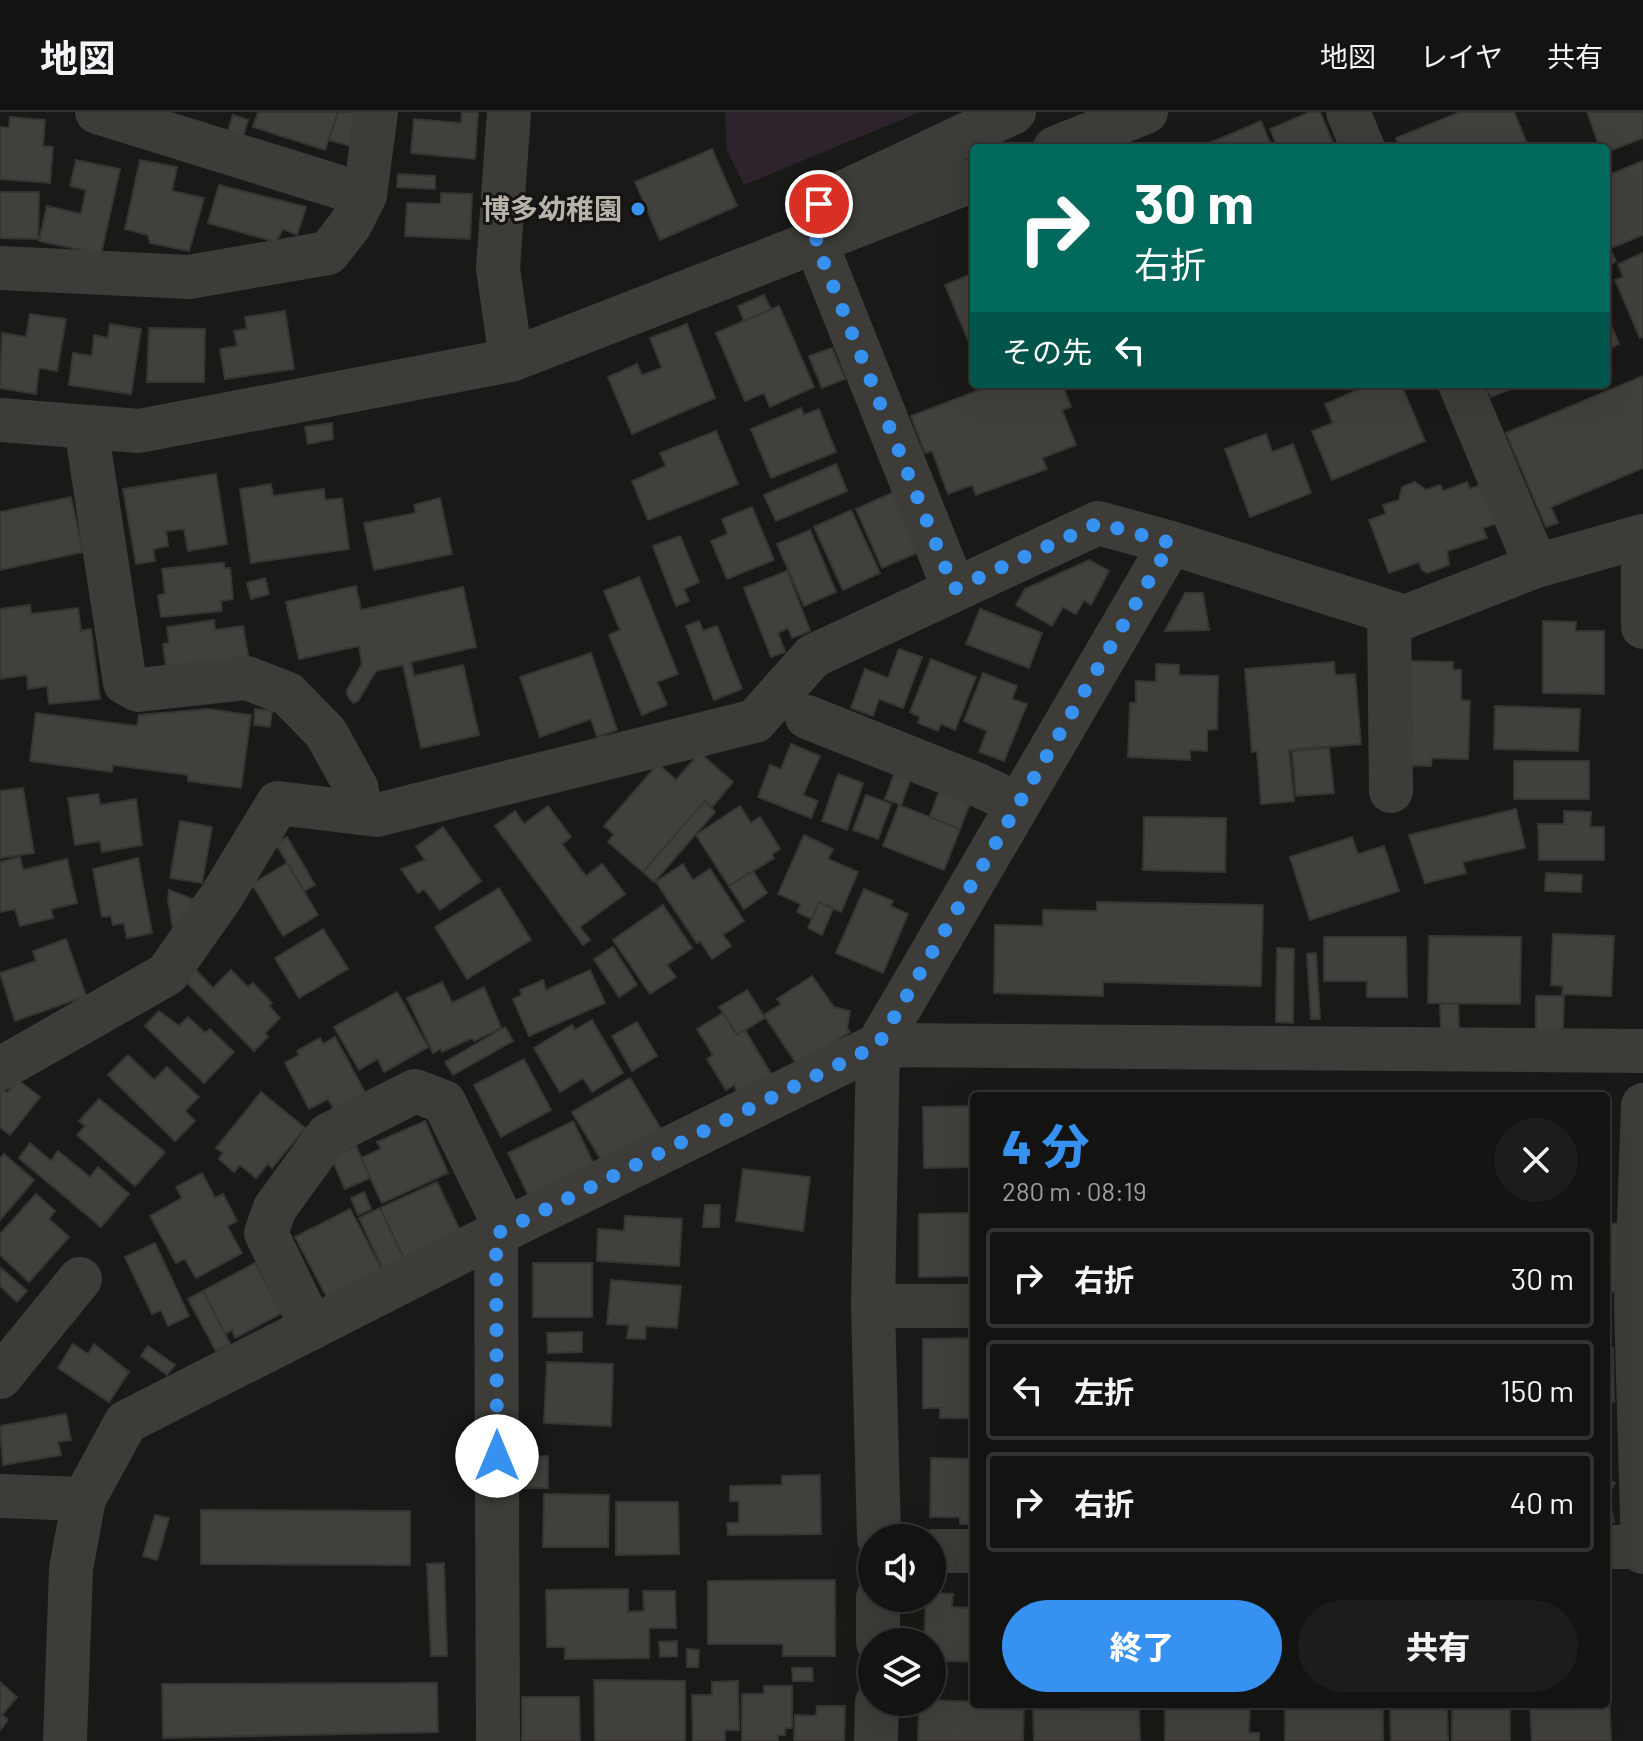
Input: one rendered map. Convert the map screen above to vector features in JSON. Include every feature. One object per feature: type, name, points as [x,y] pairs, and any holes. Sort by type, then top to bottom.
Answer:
[{"type":"street","points":[[97,112],[365,195]]},
{"type":"street","points":[[0,268],[189,277],[328,253],[350,225],[365,195],[376,112]]},
{"type":"street","points":[[509,112],[498,268],[511,360]]},
{"type":"street","points":[[954,589],[816,243],[819,204],[1014,112]]},
{"type":"street","points":[[1065,144],[1146,112]]},
{"type":"street","points":[[1348,112],[1361,144]]},
{"type":"street","points":[[0,420],[139,431],[511,360],[970,182]]},
{"type":"street","points":[[1462,388],[1536,566]]},
{"type":"street","points":[[89,427],[89,447],[125,683],[138,690],[247,678],[288,694],[326,733],[357,789],[357,812]]},
{"type":"street","points":[[0,1069],[167,974],[221,897],[278,803],[377,815],[755,721],[813,656],[1098,523],[1405,617],[1536,566],[1643,536],[1643,627]]},
{"type":"street","points":[[879,1524],[873,1306],[878,1045],[1171,543]]},
{"type":"street","points":[[1389,612],[1391,791]]},
{"type":"street","points":[[807,717],[1018,804]]},
{"type":"street","points":[[65,1741],[71,1569],[84,1499],[126,1422],[878,1045],[1643,1051]]},
{"type":"street","points":[[312,1328],[266,1233],[275,1208],[328,1135],[415,1091],[444,1102],[501,1232],[498,1741]]},
{"type":"street","points":[[1610,1547],[1643,1549],[1628,1306],[1643,1105]]},
{"type":"street","points":[[0,1377],[80,1279]]},
{"type":"street","points":[[873,1306],[970,1306]]},
{"type":"street","points":[[0,1496],[84,1499]]},
{"type":"street","points":[[946,1551],[970,1551]]},
{"type":"street","points":[[876,1741],[877,1716]]},
{"type":"shaded area","points":[[725,112],[920,112],[744,185],[727,151]]},
{"type":"building","points":[[258,112],[338,112],[325,150],[253,127]]},
{"type":"building","points":[[338,112],[355,112],[350,146],[329,140]]},
{"type":"building","points":[[462,112],[478,112],[475,159],[411,153],[414,119],[461,123]]},
{"type":"building","points":[[1310,112],[1320,112],[1333,144],[1276,144],[1270,129]]},
{"type":"building","points":[[1460,112],[1514,112],[1527,144],[1398,144],[1396,138]]},
{"type":"building","points":[[1587,112],[1643,112],[1643,138],[1610,150],[1610,144],[1599,144]]},
{"type":"building","points":[[233,115],[248,120],[241,143],[226,138]]},
{"type":"building","points":[[10,117],[45,120],[43,146],[53,147],[50,183],[0,179],[0,127],[9,128]]},
{"type":"building","points":[[1261,121],[1270,144],[1207,144]]},
{"type":"building","points":[[712,149],[737,206],[660,240],[635,182]]},
{"type":"building","points":[[76,160],[120,169],[101,254],[39,241],[47,206],[81,214],[86,190],[70,186]]},
{"type":"building","points":[[140,160],[177,167],[172,191],[204,198],[189,251],[150,243],[148,235],[125,229]]},
{"type":"building","points":[[1643,161],[1643,235],[1610,249],[1610,174]]},
{"type":"building","points":[[398,174],[435,176],[435,189],[397,187]]},
{"type":"building","points":[[219,185],[306,207],[297,235],[283,229],[276,242],[208,223]]},
{"type":"building","points":[[0,192],[39,192],[38,239],[0,238]]},
{"type":"building","points":[[441,193],[472,194],[470,239],[405,236],[407,203],[441,204]]},
{"type":"building","points":[[1610,249],[1616,261],[1610,265]]},
{"type":"building","points":[[1643,253],[1643,337],[1640,338],[1615,280],[1623,277],[1618,264]]},
{"type":"building","points":[[970,275],[970,345],[945,285]]},
{"type":"building","points":[[764,295],[771,309],[744,321],[738,306]]},
{"type":"building","points":[[779,306],[814,387],[770,407],[764,393],[745,401],[716,333]]},
{"type":"building","points":[[285,311],[294,369],[225,379],[220,349],[237,346],[234,331],[247,329],[245,317]]},
{"type":"building","points":[[30,314],[66,319],[57,371],[39,368],[36,394],[0,388],[2,333],[26,337]]},
{"type":"building","points":[[1610,323],[1619,344],[1610,348]]},
{"type":"building","points":[[110,324],[141,329],[131,394],[69,385],[73,353],[92,356],[94,335],[108,338]]},
{"type":"building","points":[[687,324],[715,398],[632,434],[608,377],[637,364],[642,375],[662,368],[650,338]]},
{"type":"building","points":[[149,328],[205,329],[204,382],[147,382]]},
{"type":"building","points":[[832,348],[845,379],[822,388],[809,356]]},
{"type":"building","points":[[1643,376],[1643,468],[1551,507],[1558,523],[1546,527],[1506,433]]},
{"type":"building","points":[[984,388],[1064,388],[1071,407],[1062,410],[1076,445],[1042,458],[1047,469],[976,495],[972,485],[948,494],[932,451],[925,453],[911,416]]},
{"type":"building","points":[[1362,388],[1403,388],[1425,441],[1332,480],[1312,431],[1333,423],[1325,404]]},
{"type":"building","points":[[1487,388],[1513,388],[1491,397]]},
{"type":"building","points":[[801,408],[804,415],[819,409],[836,452],[771,478],[751,429]]},
{"type":"building","points":[[332,423],[333,439],[308,444],[305,427]]},
{"type":"building","points":[[716,431],[738,484],[648,520],[632,481],[666,466],[660,453]]},
{"type":"building","points":[[1266,434],[1272,452],[1293,444],[1311,493],[1250,517],[1225,449]]},
{"type":"building","points":[[836,464],[847,491],[776,521],[764,495]]},
{"type":"building","points":[[216,474],[227,544],[188,551],[184,529],[166,531],[168,546],[153,549],[155,561],[136,564],[123,489]]},
{"type":"building","points":[[1415,482],[1426,490],[1440,485],[1443,491],[1467,482],[1470,489],[1482,484],[1497,523],[1483,528],[1487,538],[1447,551],[1449,565],[1427,573],[1419,562],[1389,573],[1369,520],[1386,514],[1383,505],[1399,500],[1402,487]]},
{"type":"building","points":[[271,484],[273,496],[324,489],[325,500],[342,498],[349,549],[251,563],[240,489]]},
{"type":"building","points":[[894,492],[921,551],[882,568],[856,509]]},
{"type":"building","points":[[71,497],[83,552],[0,570],[0,512]]},
{"type":"building","points":[[440,498],[452,554],[374,570],[364,523],[416,513],[414,505]]},
{"type":"building","points":[[752,507],[774,560],[727,579],[711,541],[728,534],[722,519]]},
{"type":"building","points":[[851,510],[880,573],[843,590],[814,527]]},
{"type":"building","points":[[810,530],[836,592],[804,606],[777,544]]},
{"type":"building","points":[[680,536],[699,582],[684,589],[689,601],[676,606],[653,546]]},
{"type":"building","points":[[1089,560],[1109,571],[1091,605],[1084,600],[1076,614],[1063,607],[1052,626],[1016,605],[1025,589]]},
{"type":"building","points":[[224,563],[224,568],[230,568],[233,599],[221,601],[222,611],[161,617],[158,595],[165,594],[162,569]]},
{"type":"building","points":[[787,571],[810,631],[792,638],[788,628],[778,633],[785,652],[771,657],[744,588]]},
{"type":"building","points":[[639,577],[678,674],[657,682],[667,705],[642,715],[609,635],[620,630],[604,591]]},
{"type":"building","points":[[265,578],[269,594],[251,599],[247,583]]},
{"type":"building","points":[[356,586],[361,610],[463,587],[476,647],[411,662],[414,676],[463,665],[479,735],[421,748],[403,665],[376,671],[358,701],[353,703],[347,690],[362,664],[359,646],[299,659],[286,602]]},
{"type":"building","points":[[1185,593],[1203,593],[1209,630],[1165,631]]},
{"type":"building","points":[[30,605],[31,614],[78,608],[81,631],[91,629],[100,699],[49,704],[47,686],[28,689],[27,675],[0,679],[0,609]]},
{"type":"building","points":[[980,609],[1042,633],[1029,668],[966,644]]},
{"type":"building","points":[[214,620],[215,630],[243,626],[249,661],[167,673],[163,644],[169,643],[167,627]]},
{"type":"building","points":[[699,621],[703,631],[717,626],[742,689],[714,700],[686,626]]},
{"type":"building","points":[[1543,621],[1576,622],[1575,631],[1604,631],[1604,694],[1543,693]]},
{"type":"building","points":[[899,649],[922,657],[903,708],[879,699],[873,716],[851,708],[865,669],[888,678]]},
{"type":"building","points":[[591,653],[617,730],[597,737],[591,719],[540,737],[520,677]]},
{"type":"building","points":[[931,659],[976,677],[955,730],[941,724],[938,731],[918,723],[920,717],[910,712]]},
{"type":"building","points":[[1406,661],[1453,662],[1453,670],[1461,670],[1461,700],[1470,701],[1468,759],[1432,758],[1431,766],[1403,765]]},
{"type":"building","points":[[1334,662],[1335,675],[1355,674],[1361,744],[1289,750],[1294,801],[1261,804],[1257,751],[1252,752],[1245,669]]},
{"type":"building","points":[[1156,664],[1179,665],[1179,675],[1218,676],[1217,729],[1207,730],[1207,751],[1190,750],[1190,760],[1128,757],[1130,703],[1136,703],[1136,681],[1156,682]]},
{"type":"building","points":[[983,673],[1017,686],[1012,699],[1027,704],[1004,761],[979,752],[987,731],[964,721]]},
{"type":"building","points":[[1495,706],[1580,709],[1578,751],[1494,749]]},
{"type":"building","points":[[208,709],[251,715],[241,788],[188,781],[188,775],[113,765],[112,772],[30,761],[36,713],[137,726],[139,715]]},
{"type":"building","points":[[255,709],[272,711],[270,727],[254,725]]},
{"type":"building","points":[[791,744],[820,756],[803,795],[818,801],[811,818],[758,797],[770,765],[781,769]]},
{"type":"building","points":[[1329,748],[1334,793],[1296,796],[1292,751]]},
{"type":"building","points":[[700,753],[733,782],[712,807],[705,801],[643,872],[608,842],[614,834],[604,826],[658,764],[676,780]]},
{"type":"building","points":[[1514,761],[1589,761],[1589,799],[1514,799]]},
{"type":"building","points":[[895,772],[911,778],[901,805],[885,799]]},
{"type":"building","points":[[838,774],[863,783],[847,830],[822,821]]},
{"type":"building","points":[[23,788],[34,853],[0,858],[0,791]]},
{"type":"building","points":[[939,792],[970,803],[960,829],[929,818]]},
{"type":"building","points":[[98,794],[100,805],[136,799],[142,845],[102,852],[100,841],[75,845],[68,798]]},
{"type":"building","points":[[866,795],[891,804],[878,839],[853,830]]},
{"type":"building","points":[[705,801],[715,812],[654,882],[643,872]]},
{"type":"building","points":[[899,805],[960,829],[944,870],[883,846]]},
{"type":"building","points":[[548,806],[571,837],[562,844],[586,876],[602,864],[625,894],[580,927],[590,940],[583,945],[495,826],[515,811],[524,824]]},
{"type":"building","points":[[740,806],[751,823],[760,817],[780,849],[772,854],[774,858],[729,886],[696,835]]},
{"type":"building","points":[[1516,809],[1525,848],[1463,862],[1466,873],[1425,883],[1409,835]]},
{"type":"building","points":[[1564,811],[1591,812],[1590,827],[1604,827],[1604,860],[1539,860],[1538,824],[1564,824]]},
{"type":"building","points":[[1144,817],[1226,818],[1225,872],[1143,870]]},
{"type":"building","points":[[180,821],[212,827],[202,883],[170,878]]},
{"type":"building","points":[[443,827],[481,881],[440,910],[424,889],[418,893],[401,869],[425,860],[416,847]]},
{"type":"building","points":[[804,835],[833,849],[828,859],[858,872],[841,912],[819,902],[812,919],[797,912],[801,904],[778,894]]},
{"type":"building","points":[[287,837],[315,885],[304,891],[276,844]]},
{"type":"building","points":[[1352,837],[1358,854],[1384,846],[1399,891],[1310,920],[1290,857]]},
{"type":"building","points":[[20,857],[23,870],[67,859],[77,903],[51,909],[53,918],[20,926],[15,909],[0,912],[0,862]]},
{"type":"building","points":[[138,858],[152,933],[127,938],[124,923],[113,925],[111,916],[102,917],[93,869]]},
{"type":"building","points":[[287,863],[318,915],[283,936],[252,884]]},
{"type":"building","points":[[683,864],[693,880],[710,869],[744,921],[723,935],[731,946],[712,959],[700,941],[697,943],[656,882]]},
{"type":"building","points":[[753,871],[767,893],[744,909],[729,886]]},
{"type":"building","points":[[1546,873],[1582,875],[1581,892],[1545,891]]},
{"type":"building","points":[[499,888],[531,940],[467,979],[435,927]]},
{"type":"building","points":[[864,889],[893,901],[890,906],[908,914],[883,973],[836,953]]},
{"type":"building","points":[[169,890],[200,902],[174,934],[168,900]]},
{"type":"building","points":[[819,902],[833,909],[822,935],[808,928]]},
{"type":"building","points":[[1097,902],[1263,905],[1261,986],[1103,982],[1103,996],[994,993],[995,925],[1043,926],[1043,910],[1097,911]]},
{"type":"building","points":[[663,905],[692,948],[667,965],[676,977],[650,994],[613,940]]},
{"type":"building","points":[[323,929],[348,969],[299,998],[275,958]]},
{"type":"building","points":[[1553,934],[1614,936],[1611,996],[1562,994],[1563,986],[1551,985]]},
{"type":"building","points":[[1429,936],[1521,937],[1520,1004],[1428,1003]]},
{"type":"building","points":[[1324,937],[1406,937],[1407,997],[1367,997],[1367,981],[1324,981]]},
{"type":"building","points":[[66,939],[86,996],[15,1021],[0,973],[36,961],[33,951]]},
{"type":"building","points":[[613,947],[637,985],[619,997],[594,959]]},
{"type":"building","points":[[1277,948],[1294,949],[1293,1023],[1276,1022]]},
{"type":"building","points":[[1316,953],[1320,1019],[1311,1019],[1307,954]]},
{"type":"building","points":[[196,970],[213,988],[231,970],[248,987],[253,983],[272,1003],[269,1006],[280,1018],[265,1033],[268,1037],[254,1051],[185,981]]},
{"type":"building","points":[[590,970],[605,1003],[529,1036],[513,999],[522,995],[520,990],[543,980],[546,990]]},
{"type":"building","points":[[812,976],[834,1007],[850,1011],[847,1028],[850,1032],[798,1066],[764,1015],[781,1004],[777,999]]},
{"type":"building","points":[[442,982],[452,1003],[484,987],[501,1028],[474,1041],[472,1038],[433,1053],[407,998]]},
{"type":"building","points":[[747,990],[765,1018],[737,1035],[719,1007]]},
{"type":"building","points":[[397,992],[428,1047],[384,1072],[378,1059],[359,1070],[334,1027]]},
{"type":"building","points":[[1536,996],[1564,996],[1563,1029],[1536,1029]]},
{"type":"building","points":[[1440,1004],[1458,1004],[1459,1030],[1441,1031]]},
{"type":"building","points":[[159,1011],[179,1026],[188,1017],[205,1033],[210,1029],[234,1052],[204,1083],[145,1026]]},
{"type":"building","points":[[723,1013],[737,1035],[745,1030],[771,1074],[738,1093],[734,1085],[726,1090],[707,1059],[713,1055],[697,1029]]},
{"type":"building","points":[[592,1020],[623,1073],[592,1092],[583,1078],[560,1092],[534,1048],[572,1025],[575,1030]]},
{"type":"building","points":[[637,1022],[657,1056],[632,1071],[612,1036]]},
{"type":"building","points":[[505,1027],[513,1041],[453,1075],[445,1062]]},
{"type":"building","points":[[335,1037],[366,1094],[335,1111],[328,1099],[309,1109],[285,1063],[299,1055],[297,1051],[320,1038],[323,1044]]},
{"type":"building","points":[[128,1055],[154,1080],[167,1067],[199,1097],[185,1111],[195,1121],[175,1141],[108,1075]]},
{"type":"building","points":[[524,1059],[551,1110],[501,1137],[474,1085]]},
{"type":"building","points":[[630,1078],[661,1129],[603,1163],[572,1112]]},
{"type":"building","points":[[18,1080],[40,1097],[10,1135],[0,1127],[0,1088],[7,1093]]},
{"type":"building","points":[[261,1092],[305,1128],[272,1168],[268,1164],[256,1178],[240,1165],[234,1172],[219,1159],[223,1153],[216,1148]]},
{"type":"building","points":[[99,1099],[165,1152],[135,1186],[77,1135],[85,1126],[79,1121]]},
{"type":"building","points":[[970,1106],[970,1167],[924,1168],[923,1107]]},
{"type":"building","points":[[425,1121],[448,1173],[382,1203],[361,1158],[381,1149],[377,1142]]},
{"type":"building","points":[[573,1121],[596,1169],[531,1201],[508,1153]]},
{"type":"building","points":[[30,1143],[51,1161],[58,1151],[90,1177],[98,1167],[129,1194],[101,1227],[19,1158]]},
{"type":"building","points":[[356,1146],[370,1178],[345,1189],[331,1157]]},
{"type":"building","points":[[4,1154],[34,1180],[0,1220],[0,1159]]},
{"type":"building","points":[[743,1169],[810,1177],[803,1231],[736,1221]]},
{"type":"building","points":[[202,1173],[215,1198],[223,1194],[237,1221],[227,1226],[242,1253],[196,1278],[185,1259],[176,1263],[150,1216],[182,1198],[176,1187]]},
{"type":"building","points":[[437,1182],[464,1239],[407,1265],[380,1208]]},
{"type":"building","points":[[364,1192],[371,1209],[358,1215],[351,1198]]},
{"type":"building","points":[[36,1194],[55,1211],[49,1219],[69,1237],[29,1282],[0,1255],[0,1234]]},
{"type":"building","points":[[705,1205],[720,1205],[719,1227],[703,1227]]},
{"type":"building","points":[[380,1208],[406,1264],[385,1273],[359,1218]]},
{"type":"building","points":[[350,1209],[383,1272],[329,1301],[295,1237]]},
{"type":"building","points":[[970,1213],[970,1276],[919,1277],[919,1214]]},
{"type":"building","points":[[625,1216],[682,1219],[679,1266],[597,1261],[598,1229],[624,1231]]},
{"type":"building","points":[[1610,1223],[1623,1224],[1622,1292],[1610,1292]]},
{"type":"building","points":[[155,1243],[189,1316],[168,1326],[161,1310],[152,1314],[125,1257]]},
{"type":"building","points":[[255,1263],[282,1313],[235,1338],[232,1330],[225,1334],[203,1291]]},
{"type":"building","points":[[533,1263],[592,1263],[592,1317],[533,1317]]},
{"type":"building","points":[[0,1267],[27,1291],[17,1302],[0,1286]]},
{"type":"building","points":[[611,1280],[681,1286],[677,1328],[646,1326],[645,1339],[627,1338],[629,1325],[607,1324]]},
{"type":"building","points":[[203,1291],[230,1344],[216,1351],[188,1299]]},
{"type":"building","points":[[582,1332],[582,1352],[548,1353],[547,1333]]},
{"type":"building","points":[[970,1338],[970,1418],[940,1418],[940,1408],[923,1408],[923,1339]]},
{"type":"building","points":[[73,1344],[88,1354],[94,1344],[129,1372],[109,1402],[58,1368]]},
{"type":"building","points":[[148,1346],[175,1365],[167,1375],[141,1356]]},
{"type":"building","points":[[1610,1348],[1613,1348],[1614,1402],[1610,1402]]},
{"type":"building","points":[[547,1362],[613,1364],[611,1426],[544,1423]]},
{"type":"building","points":[[66,1414],[71,1440],[58,1442],[61,1455],[3,1465],[0,1426]]},
{"type":"building","points":[[548,1456],[548,1488],[514,1488],[513,1457]]},
{"type":"building","points":[[931,1458],[970,1459],[970,1524],[960,1524],[960,1517],[930,1517]]},
{"type":"building","points":[[820,1475],[821,1534],[728,1535],[727,1523],[739,1523],[739,1501],[730,1501],[730,1486],[782,1485],[782,1476]]},
{"type":"building","points":[[544,1494],[609,1495],[608,1547],[543,1547]]},
{"type":"building","points":[[616,1502],[678,1502],[679,1554],[616,1555]]},
{"type":"building","points":[[201,1510],[410,1511],[410,1565],[201,1564]]},
{"type":"building","points":[[155,1515],[169,1518],[157,1560],[143,1556]]},
{"type":"building","points":[[444,1563],[447,1656],[431,1656],[427,1564]]},
{"type":"building","points":[[835,1580],[835,1656],[783,1656],[783,1644],[708,1644],[708,1581]]},
{"type":"building","points":[[628,1589],[628,1612],[644,1611],[643,1591],[675,1591],[676,1628],[649,1628],[649,1658],[565,1659],[565,1647],[547,1647],[546,1590]]},
{"type":"building","points":[[946,1594],[953,1594],[952,1607],[970,1608],[970,1662],[946,1661],[946,1628],[925,1628],[925,1612],[946,1612]]},
{"type":"building","points":[[677,1641],[677,1656],[660,1657],[659,1642]]},
{"type":"building","points":[[687,1649],[699,1650],[698,1667],[687,1667]]},
{"type":"building","points":[[792,1668],[812,1668],[813,1681],[793,1681]]},
{"type":"building","points":[[594,1680],[685,1681],[685,1741],[595,1741]]},
{"type":"building","points":[[738,1681],[739,1730],[725,1730],[725,1741],[693,1741],[692,1695],[712,1695],[712,1682]]},
{"type":"building","points":[[0,1682],[17,1697],[2,1715],[8,1720],[0,1730]]},
{"type":"building","points":[[437,1683],[438,1732],[163,1738],[162,1684]]},
{"type":"building","points":[[764,1686],[792,1686],[792,1728],[785,1728],[785,1735],[778,1735],[778,1741],[742,1741],[742,1694],[764,1694]]},
{"type":"building","points":[[522,1697],[579,1697],[580,1741],[522,1741]]},
{"type":"building","points":[[946,1701],[970,1702],[970,1708],[1024,1708],[1023,1741],[918,1741],[919,1716],[946,1716]]},
{"type":"building","points":[[817,1706],[845,1706],[844,1741],[794,1741],[795,1715],[816,1716]]},
{"type":"building","points":[[1033,1708],[1139,1710],[1140,1741],[1034,1741]]},
{"type":"building","points":[[1165,1708],[1250,1708],[1249,1733],[1259,1733],[1259,1741],[1165,1741]]},
{"type":"building","points":[[1285,1708],[1383,1708],[1383,1741],[1285,1741]]},
{"type":"building","points":[[1390,1708],[1447,1708],[1448,1741],[1391,1741]]},
{"type":"building","points":[[1452,1708],[1510,1708],[1510,1741],[1452,1741]]},
{"type":"building","points":[[1610,1708],[1611,1741],[1532,1741],[1530,1709]]},
{"type":"place","name":"博多幼稚園","points":[[638,209]]},
{"type":"route","points":[[497,1456],[496,1234],[878,1045],[1171,543],[1098,523],[954,589],[816,243],[819,204]]}]
